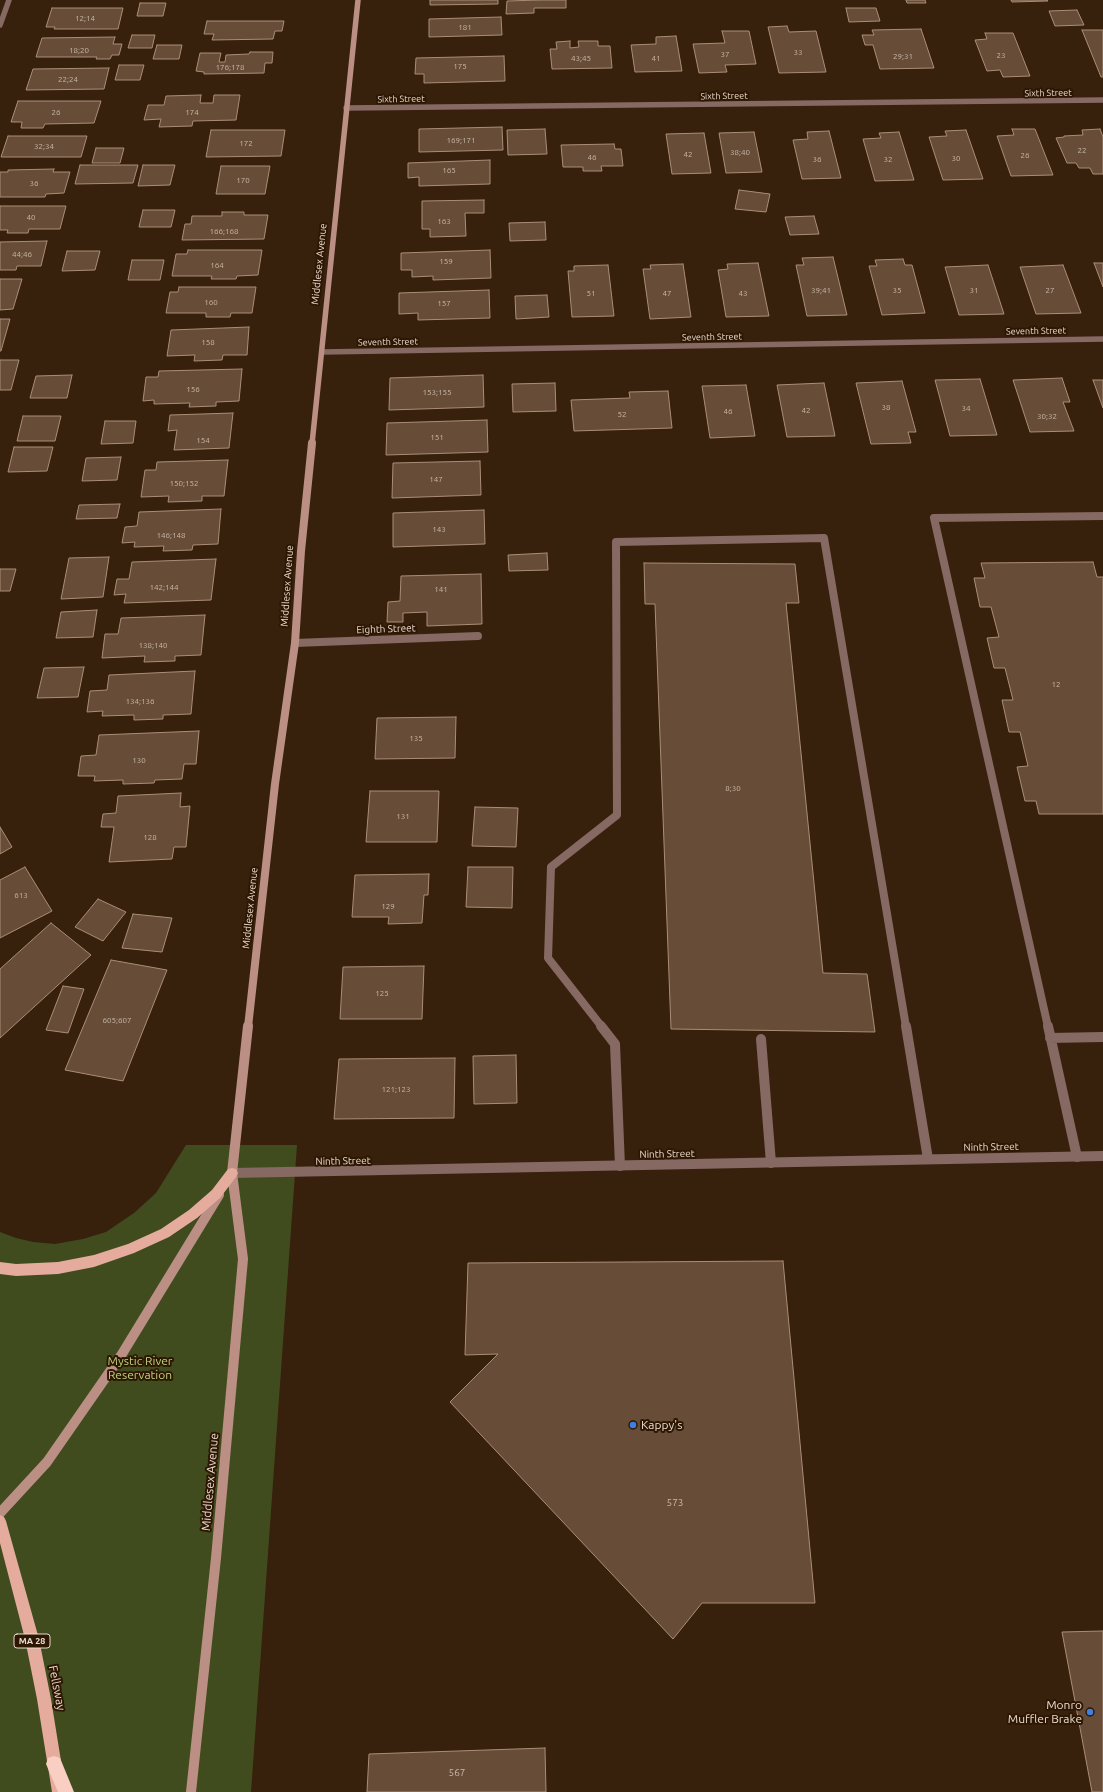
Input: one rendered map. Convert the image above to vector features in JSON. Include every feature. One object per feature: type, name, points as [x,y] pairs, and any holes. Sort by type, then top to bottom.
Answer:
[{"type":"highway","points":[[54,1764],[66,1792]]},
{"type":"main road","name":"Middlesex Avenue","points":[[191,1792],[216,1558],[243,1259],[232,1174],[276,784],[295,643],[301,551],[358,0]]},
{"type":"main road","name":"Middlesex Avenue","points":[[0,1513],[47,1462],[122,1354],[232,1174]]},
{"type":"main road","points":[[0,1268],[16,1270],[58,1268],[94,1261],[130,1249],[165,1233],[193,1214],[216,1194],[232,1174]]},
{"type":"main road","name":"Fellsway","points":[[0,1521],[22,1594],[32,1639],[59,1792]]},
{"type":"street","points":[[0,26],[9,0]]},
{"type":"street","name":"Sixth Street","points":[[346,108],[1103,100]]},
{"type":"street","name":"Seventh Street","points":[[322,352],[1103,339]]},
{"type":"street","points":[[1077,1157],[934,518],[1103,516]]},
{"type":"street","points":[[620,1166],[615,1044],[548,958],[551,867],[617,815],[616,542],[824,538],[928,1159]]},
{"type":"street","name":"Eighth Street","points":[[295,643],[478,636]]},
{"type":"street","points":[[1050,1038],[1103,1037]]},
{"type":"street","points":[[761,1039],[771,1163]]},
{"type":"street","name":"Ninth Street","points":[[232,1174],[1103,1156]]},
{"type":"green space","name":"Mystic River Reservation","points":[[186,1145],[297,1145],[251,1792],[0,1792],[0,1232],[33,1242],[55,1244],[83,1239],[106,1232],[134,1213],[156,1193]]},
{"type":"building","points":[[430,0],[498,0],[498,4],[430,5]]},
{"type":"building","points":[[566,0],[566,8],[534,8],[534,13],[506,14],[507,1]]},
{"type":"building","points":[[906,0],[925,0],[926,3],[907,3]]},
{"type":"building","points":[[1011,0],[1047,0],[1048,1],[1012,2]]},
{"type":"building","points":[[140,3],[166,3],[163,16],[137,16]]},
{"type":"building","points":[[52,8],[123,8],[118,29],[54,29],[55,27],[46,27]]},
{"type":"building","points":[[846,8],[876,8],[880,21],[849,22]]},
{"type":"building","points":[[1077,10],[1084,25],[1055,26],[1049,11]]},
{"type":"building","points":[[501,17],[502,35],[429,37],[429,19]]},
{"type":"building","points":[[207,21],[284,21],[282,31],[275,31],[273,39],[212,40],[214,34],[204,34]]},
{"type":"building","points":[[787,26],[789,32],[816,31],[826,72],[779,73],[768,27]]},
{"type":"building","points":[[921,29],[934,68],[880,69],[873,45],[865,45],[862,35],[874,35],[872,30]]},
{"type":"building","points":[[1082,30],[1103,30],[1103,77],[1101,77]]},
{"type":"building","points":[[722,31],[749,31],[756,64],[725,65],[727,72],[699,73],[693,44],[725,43]]},
{"type":"building","points":[[985,33],[1013,33],[1030,76],[1003,77],[1000,70],[987,71],[975,40],[987,39]]},
{"type":"building","points":[[132,35],[155,35],[152,48],[128,48]]},
{"type":"building","points":[[676,36],[682,71],[635,72],[631,45],[656,44],[656,37]]},
{"type":"building","points":[[115,37],[113,44],[122,44],[119,55],[112,55],[110,59],[96,59],[97,57],[36,57],[42,38]]},
{"type":"building","points":[[570,41],[570,48],[579,47],[578,41],[598,41],[598,46],[610,46],[612,68],[552,69],[550,49],[557,49],[556,42]]},
{"type":"building","points":[[157,45],[182,45],[179,59],[153,59]]},
{"type":"building","points":[[250,52],[273,52],[272,63],[265,63],[264,73],[204,74],[204,72],[196,71],[200,53],[221,53],[219,62],[225,62],[226,55],[249,54]]},
{"type":"building","points":[[504,56],[505,81],[424,83],[424,74],[415,74],[416,58]]},
{"type":"building","points":[[119,65],[144,65],[140,80],[115,80]]},
{"type":"building","points":[[109,68],[104,89],[26,90],[33,69]]},
{"type":"building","points":[[201,95],[200,103],[213,103],[214,95],[240,95],[236,120],[193,121],[192,126],[159,127],[161,119],[144,120],[148,105],[164,105],[166,96]]},
{"type":"building","points":[[18,101],[101,101],[94,123],[45,124],[43,128],[21,128],[22,122],[11,122]]},
{"type":"building","points":[[502,127],[503,150],[419,152],[419,129]]},
{"type":"building","points":[[545,129],[547,154],[508,155],[507,130]]},
{"type":"building","points":[[1012,129],[1035,129],[1053,175],[1011,176],[997,136],[1014,135]]},
{"type":"building","points":[[1100,129],[1103,137],[1103,174],[1093,174],[1090,168],[1079,168],[1076,163],[1067,163],[1056,138],[1083,135],[1082,130]]},
{"type":"building","points":[[211,130],[285,130],[281,156],[206,157]]},
{"type":"building","points":[[966,130],[983,179],[943,180],[929,137],[947,136],[945,131]]},
{"type":"building","points":[[829,131],[841,178],[802,179],[793,140],[808,139],[807,132]]},
{"type":"building","points":[[754,132],[762,172],[726,173],[719,133]]},
{"type":"building","points":[[899,132],[914,180],[875,181],[863,139],[881,138],[879,133]]},
{"type":"building","points":[[704,133],[711,173],[672,174],[666,134]]},
{"type":"building","points":[[8,136],[87,136],[81,157],[1,157]]},
{"type":"building","points":[[614,144],[615,149],[621,149],[623,166],[601,166],[602,171],[583,171],[583,167],[563,167],[561,145]]},
{"type":"building","points":[[96,148],[124,148],[120,163],[92,163]]},
{"type":"building","points":[[490,160],[490,184],[419,186],[419,177],[408,178],[408,163]]},
{"type":"building","points":[[80,165],[138,165],[133,183],[75,184]]},
{"type":"building","points":[[143,165],[175,165],[170,185],[138,186]]},
{"type":"building","points":[[221,166],[270,166],[265,194],[216,194]]},
{"type":"building","points":[[54,169],[53,172],[70,172],[64,193],[46,194],[45,197],[0,197],[0,172],[8,172],[8,170]]},
{"type":"building","points":[[739,190],[770,194],[766,212],[735,209]]},
{"type":"building","points":[[484,200],[484,213],[465,213],[466,236],[430,237],[430,229],[422,229],[422,201]]},
{"type":"building","points":[[0,206],[66,206],[60,229],[29,229],[28,233],[7,233],[8,230],[0,230]]},
{"type":"building","points":[[143,210],[175,210],[171,227],[139,227]]},
{"type":"building","points":[[222,212],[244,212],[244,215],[268,215],[264,239],[182,240],[185,224],[191,224],[192,216],[222,216]]},
{"type":"building","points":[[814,216],[819,234],[790,235],[785,217]]},
{"type":"building","points":[[545,222],[546,240],[510,241],[509,223]]},
{"type":"building","points":[[47,241],[41,266],[17,266],[16,270],[0,270],[0,242]]},
{"type":"building","points":[[188,250],[262,250],[258,275],[237,276],[236,279],[211,279],[212,276],[172,276],[176,254],[187,254]]},
{"type":"building","points":[[490,250],[491,278],[433,280],[433,276],[412,277],[412,270],[401,270],[401,253]]},
{"type":"building","points":[[67,251],[100,251],[95,270],[62,271]]},
{"type":"building","points":[[833,257],[847,315],[807,316],[796,265],[804,265],[802,258]]},
{"type":"building","points":[[903,259],[905,265],[912,265],[925,313],[882,315],[869,266],[877,266],[875,260]]},
{"type":"building","points":[[132,260],[164,260],[160,280],[128,280]]},
{"type":"building","points":[[758,263],[769,316],[726,317],[718,270],[728,269],[727,264]]},
{"type":"building","points":[[1094,263],[1103,263],[1103,287]]},
{"type":"building","points":[[683,264],[691,317],[650,319],[643,269],[651,269],[650,265]]},
{"type":"building","points":[[608,265],[614,316],[572,317],[568,271],[574,271],[574,266]]},
{"type":"building","points":[[988,265],[1004,314],[959,315],[945,267]]},
{"type":"building","points":[[1063,265],[1081,313],[1036,314],[1020,267]]},
{"type":"building","points":[[0,279],[22,279],[13,309],[0,310]]},
{"type":"building","points":[[179,287],[256,287],[252,313],[231,313],[230,317],[206,317],[206,313],[166,313],[170,292],[178,292]]},
{"type":"building","points":[[489,290],[490,318],[418,320],[418,313],[399,314],[399,293]]},
{"type":"building","points":[[547,295],[549,317],[516,319],[515,296]]},
{"type":"building","points":[[0,319],[10,319],[1,351],[0,351]]},
{"type":"building","points":[[249,327],[247,355],[223,355],[222,360],[194,361],[195,355],[167,356],[171,330]]},
{"type":"building","points":[[0,360],[19,360],[11,390],[0,390]]},
{"type":"building","points":[[242,369],[239,401],[216,402],[216,406],[189,407],[190,403],[154,404],[154,400],[143,401],[146,377],[158,377],[159,371]]},
{"type":"building","points":[[72,375],[67,398],[30,398],[36,376]]},
{"type":"building","points":[[483,375],[484,407],[389,410],[390,378]]},
{"type":"building","points":[[1062,378],[1070,402],[1063,402],[1074,431],[1030,432],[1013,380]]},
{"type":"building","points":[[980,379],[997,435],[950,436],[935,380]]},
{"type":"building","points":[[1093,380],[1103,380],[1103,408]]},
{"type":"building","points":[[902,381],[916,432],[908,432],[911,443],[871,444],[856,383]]},
{"type":"building","points":[[555,383],[556,411],[513,412],[512,384]]},
{"type":"building","points":[[824,383],[835,436],[787,437],[777,385]]},
{"type":"building","points":[[746,385],[755,436],[710,438],[702,386]]},
{"type":"building","points":[[668,391],[672,428],[574,431],[571,400],[630,398],[629,392]]},
{"type":"building","points":[[233,413],[229,448],[174,450],[177,430],[168,431],[170,415]]},
{"type":"building","points":[[23,416],[61,416],[55,441],[17,441]]},
{"type":"building","points":[[487,420],[488,452],[386,455],[387,423]]},
{"type":"building","points":[[105,421],[136,421],[133,443],[101,444]]},
{"type":"building","points":[[14,447],[53,447],[47,471],[8,472]]},
{"type":"building","points":[[121,457],[117,480],[82,481],[86,458]]},
{"type":"building","points":[[228,460],[224,496],[202,496],[202,501],[168,502],[169,496],[141,497],[145,470],[156,470],[157,462]]},
{"type":"building","points":[[480,461],[481,495],[392,498],[393,463]]},
{"type":"building","points":[[120,504],[117,518],[76,519],[79,505]]},
{"type":"building","points":[[221,509],[218,544],[193,545],[192,550],[163,551],[164,546],[134,547],[135,542],[122,543],[125,527],[137,526],[139,512]]},
{"type":"building","points":[[484,510],[485,544],[393,547],[393,513]]},
{"type":"building","points":[[547,553],[548,570],[509,571],[508,555]]},
{"type":"building","points":[[109,557],[103,597],[61,599],[69,558]]},
{"type":"building","points":[[216,559],[211,600],[124,603],[126,594],[114,595],[117,579],[129,579],[132,562]]},
{"type":"building","points":[[1093,562],[1097,577],[1103,577],[1103,814],[1039,814],[1036,801],[1025,801],[1017,767],[1028,766],[1020,732],[1009,732],[1002,700],[1013,700],[1005,668],[994,668],[987,638],[999,637],[991,607],[980,607],[974,578],[985,578],[981,563]]},
{"type":"building","points":[[644,563],[795,564],[799,603],[786,603],[823,973],[867,974],[875,1032],[671,1029],[655,604],[645,604]]},
{"type":"building","points":[[0,569],[16,569],[10,591],[0,591]]},
{"type":"building","points":[[481,574],[482,624],[427,626],[427,612],[403,613],[403,622],[387,622],[388,602],[400,601],[401,576]]},
{"type":"building","points":[[97,610],[93,637],[56,638],[61,612]]},
{"type":"building","points":[[205,615],[201,655],[175,656],[175,661],[144,662],[145,656],[102,658],[105,634],[118,634],[121,618]]},
{"type":"building","points":[[84,667],[78,697],[37,698],[44,668]]},
{"type":"building","points":[[195,671],[191,714],[163,715],[163,719],[134,720],[134,715],[102,716],[103,711],[87,712],[90,691],[107,690],[109,675]]},
{"type":"building","points":[[456,717],[455,758],[375,759],[377,718]]},
{"type":"building","points":[[199,731],[196,764],[184,764],[182,779],[155,780],[154,783],[123,784],[123,780],[94,781],[95,776],[78,776],[81,756],[96,755],[99,735]]},
{"type":"building","points":[[370,791],[439,791],[437,842],[366,842]]},
{"type":"building","points":[[181,793],[180,807],[190,806],[186,847],[174,847],[172,859],[109,862],[114,827],[101,827],[103,814],[116,813],[118,796]]},
{"type":"building","points":[[475,807],[518,808],[516,847],[472,846]]},
{"type":"building","points":[[0,827],[12,847],[0,854]]},
{"type":"building","points":[[25,867],[52,911],[0,938],[0,880]]},
{"type":"building","points":[[468,867],[513,867],[512,908],[466,907]]},
{"type":"building","points":[[429,874],[428,895],[424,895],[422,923],[388,924],[389,917],[352,917],[355,875]]},
{"type":"building","points":[[98,899],[126,912],[103,941],[75,927]]},
{"type":"building","points":[[133,914],[172,918],[162,952],[122,948]]},
{"type":"building","points":[[51,923],[91,955],[0,1038],[0,969]]},
{"type":"building","points":[[111,960],[167,970],[123,1081],[65,1070]]},
{"type":"building","points":[[424,966],[422,1019],[340,1019],[343,967]]},
{"type":"building","points":[[63,986],[84,989],[68,1033],[46,1030]]},
{"type":"building","points":[[516,1055],[517,1103],[474,1104],[473,1056]]},
{"type":"building","points":[[455,1058],[454,1118],[334,1119],[339,1059]]},
{"type":"building","points":[[783,1261],[815,1603],[702,1603],[673,1639],[450,1402],[498,1354],[465,1355],[468,1263]]},
{"type":"building","name":"Monro Muffler Brake","points":[[1103,1631],[1103,1792],[1092,1792],[1062,1632]]},
{"type":"building","points":[[545,1748],[546,1792],[367,1792],[369,1754]]},
{"type":"place","name":"Kappy's","points":[[633,1425]]},
{"type":"place","name":"Monro Muffler Brake","points":[[1090,1712]]}]
